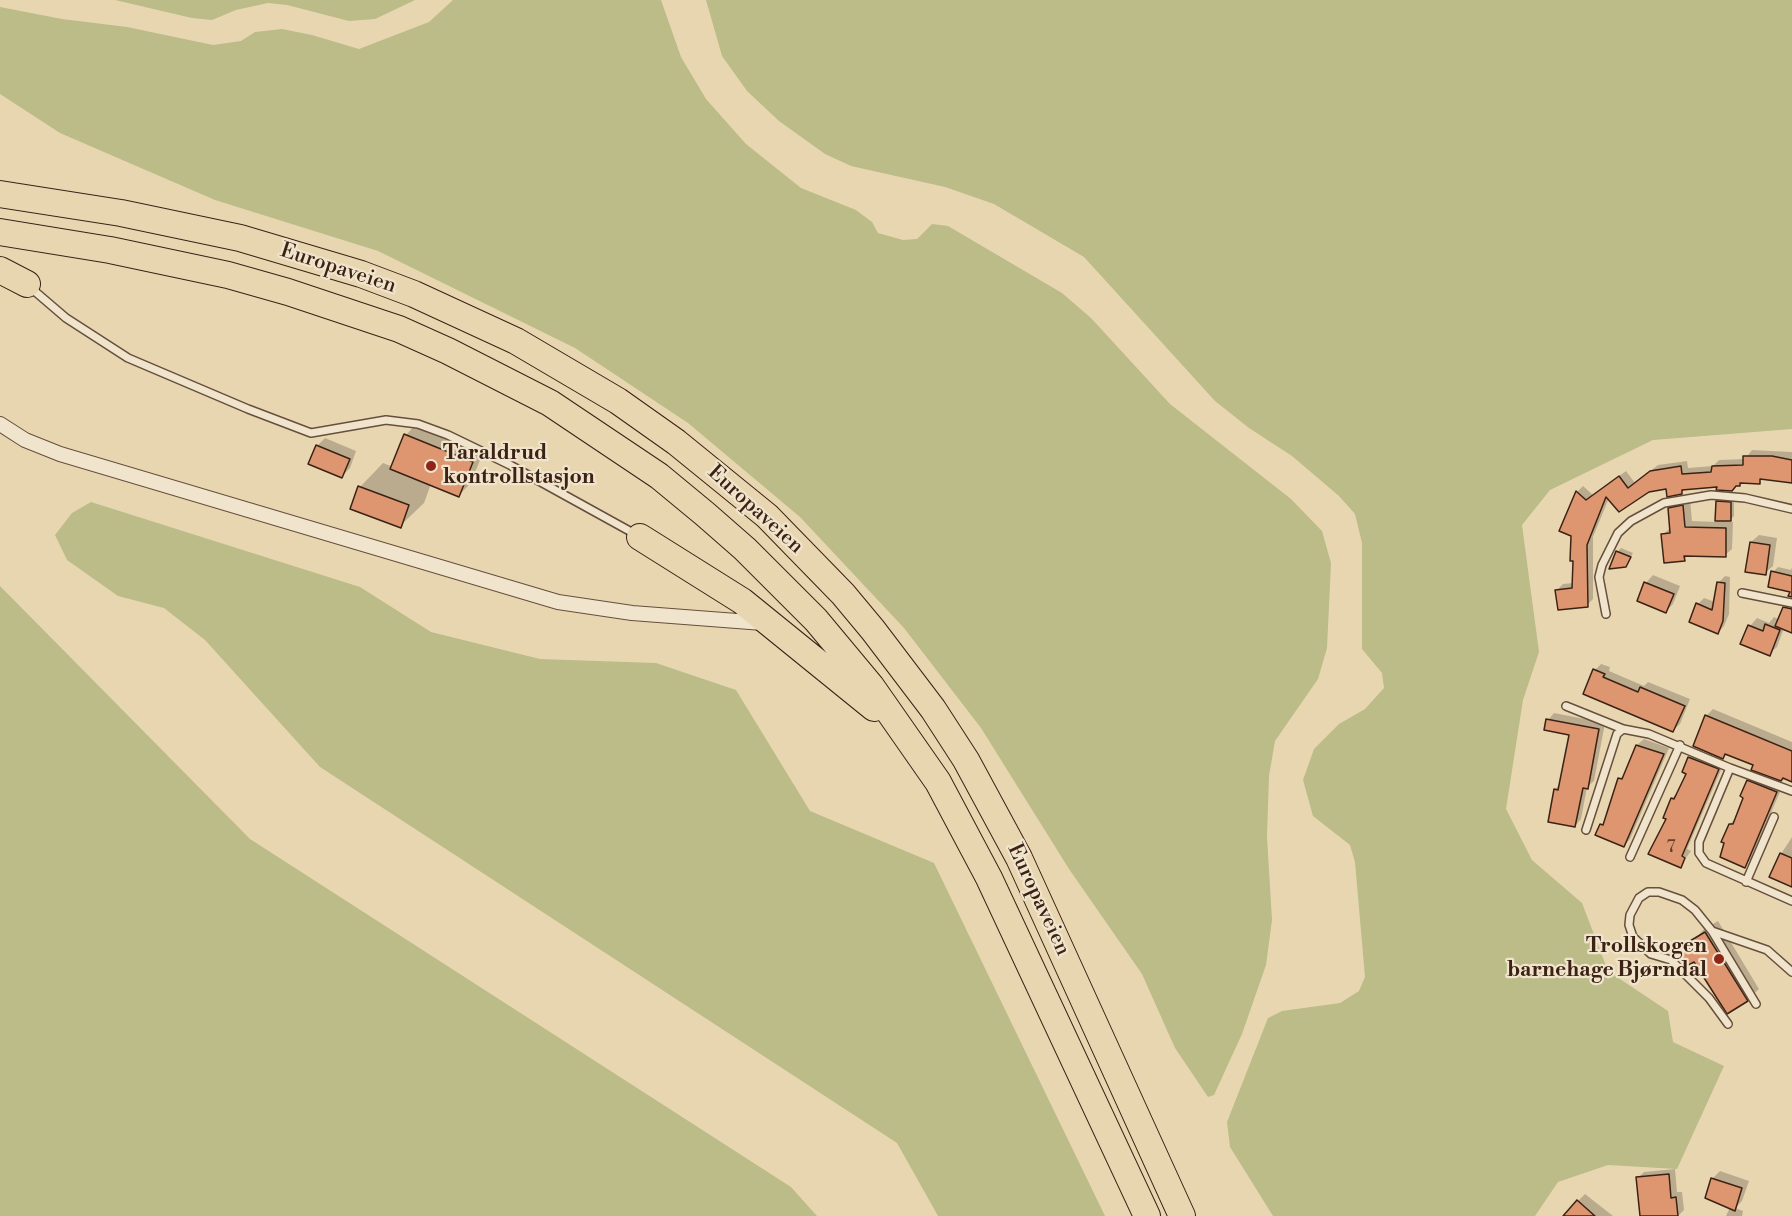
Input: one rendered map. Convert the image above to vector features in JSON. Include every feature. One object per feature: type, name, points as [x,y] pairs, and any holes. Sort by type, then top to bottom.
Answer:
[{"type":"highway","name":"Europaveien","points":[[0,194],[121,213],[240,238],[361,274],[414,294],[516,341],[618,401],[676,442],[767,516],[843,594],[873,630],[933,709],[966,760],[1024,869],[1182,1216]]},
{"type":"highway","name":"Europaveien","points":[[0,232],[167,262],[288,292],[399,329],[448,351],[550,403],[659,476],[745,549],[816,620],[871,686],[938,782],[985,868],[1148,1216]]},
{"type":"highway","points":[[0,270],[27,284]]},
{"type":"highway","points":[[640,537],[717,583],[772,624],[903,732]]},
{"type":"street","points":[[0,424],[25,440],[60,454],[558,602],[632,613],[772,624]]},
{"type":"lane","points":[[27,284],[66,318],[110,348],[188,384],[311,433],[386,420],[418,424],[448,435],[510,465],[640,537]]},
{"type":"lane","points":[[1606,614],[1599,577],[1602,565],[1618,533],[1631,521],[1664,503],[1711,495],[1745,498],[1792,509]]},
{"type":"lane","points":[[1742,593],[1792,603]]},
{"type":"lane","points":[[1566,706],[1623,729],[1633,729],[1680,745],[1730,768],[1792,791]]},
{"type":"lane","points":[[1586,830],[1614,742],[1623,729]]},
{"type":"lane","points":[[1630,857],[1680,745]]},
{"type":"lane","points":[[1730,768],[1699,842],[1699,853],[1706,863],[1792,901]]},
{"type":"lane","points":[[1746,882],[1774,817]]},
{"type":"lane","points":[[1728,1024],[1709,998],[1671,960],[1651,954],[1638,942],[1629,925],[1630,915],[1639,898],[1648,892],[1659,892],[1682,900],[1695,910],[1712,932],[1756,1004]]},
{"type":"lane","points":[[1712,932],[1767,950],[1792,972]]},
{"type":"green space","points":[[115,0],[415,0],[375,19],[349,21],[287,5],[268,3],[236,10],[212,20],[192,18]]},
{"type":"green space","points":[[453,0],[661,0],[681,57],[706,99],[746,144],[801,188],[856,210],[872,222],[878,233],[903,240],[917,239],[932,224],[948,226],[1062,293],[1091,318],[1170,404],[1291,499],[1322,531],[1331,563],[1327,648],[1318,679],[1275,741],[1269,776],[1267,837],[1272,920],[1266,965],[1242,1034],[1214,1095],[1208,1097],[1175,1048],[1142,974],[1069,869],[981,728],[904,628],[800,517],[688,423],[575,348],[378,251],[215,200],[60,133],[0,94],[0,7],[62,19],[127,27],[213,45],[241,41],[255,32],[282,29],[359,49],[429,22]]},
{"type":"green space","points":[[706,0],[1792,0],[1792,429],[1653,440],[1550,490],[1522,525],[1539,652],[1523,700],[1506,809],[1532,860],[1582,903],[1608,971],[1668,1011],[1673,1042],[1724,1066],[1677,1169],[1608,1165],[1558,1182],[1535,1216],[1273,1216],[1230,1147],[1227,1122],[1268,1018],[1282,1011],[1340,1003],[1359,991],[1365,977],[1355,862],[1350,845],[1313,816],[1303,780],[1314,749],[1339,724],[1365,709],[1384,688],[1382,673],[1362,649],[1362,543],[1355,514],[1339,496],[1292,456],[1249,428],[1215,401],[1084,257],[994,204],[945,187],[851,166],[825,154],[779,121],[747,91],[722,56]]},
{"type":"green space","points":[[91,502],[360,587],[431,632],[540,659],[656,663],[736,690],[810,811],[934,863],[1105,1216],[938,1216],[897,1143],[320,767],[205,640],[164,608],[118,596],[67,560],[55,535],[72,513]]},
{"type":"green space","points":[[0,586],[250,839],[791,1187],[817,1216],[0,1216]]},
{"type":"building","name":"Taraldrud kontrollstasjon","points":[[404,434],[473,462],[459,497],[390,469]]},
{"type":"building","points":[[316,445],[350,459],[342,478],[308,464]]},
{"type":"building","points":[[1743,456],[1772,456],[1792,460],[1792,483],[1760,479],[1760,484],[1740,483],[1740,486],[1736,486],[1732,491],[1716,490],[1717,487],[1682,490],[1682,494],[1667,497],[1666,489],[1649,492],[1619,512],[1606,497],[1587,545],[1588,607],[1558,610],[1555,590],[1572,588],[1573,561],[1570,561],[1571,536],[1559,531],[1576,491],[1586,500],[1619,476],[1628,488],[1650,471],[1681,466],[1682,474],[1711,472],[1712,466],[1743,465]]},
{"type":"building","points":[[358,486],[409,505],[401,528],[350,509]]},
{"type":"building","points":[[1716,501],[1731,502],[1731,521],[1715,521]]},
{"type":"building","points":[[1683,505],[1685,527],[1726,528],[1726,557],[1684,556],[1685,561],[1664,563],[1661,534],[1670,533],[1668,508]]},
{"type":"building","points":[[1750,542],[1770,545],[1766,575],[1745,572]]},
{"type":"building","points":[[1616,551],[1631,557],[1626,567],[1609,569]]},
{"type":"building","points":[[1771,571],[1792,576],[1792,597],[1788,596],[1790,592],[1768,587]]},
{"type":"building","points":[[1644,582],[1674,594],[1666,613],[1637,601]]},
{"type":"building","points":[[1717,582],[1725,583],[1723,621],[1718,634],[1689,622],[1696,603],[1712,610]]},
{"type":"building","points":[[1783,607],[1792,609],[1792,633],[1775,626]]},
{"type":"building","points":[[1765,624],[1780,630],[1770,656],[1740,644],[1748,625],[1763,631]]},
{"type":"building","points":[[1593,669],[1605,674],[1603,677],[1638,692],[1640,687],[1685,706],[1673,732],[1583,694]]},
{"type":"building","points":[[1705,715],[1792,751],[1792,782],[1783,778],[1781,781],[1751,770],[1753,765],[1725,754],[1723,759],[1693,746]]},
{"type":"building","points":[[1546,719],[1599,729],[1588,789],[1583,788],[1575,827],[1548,822],[1554,789],[1558,790],[1569,735],[1544,730]]},
{"type":"building","points":[[1636,745],[1664,754],[1624,847],[1595,835],[1600,824],[1603,825],[1618,778],[1622,779]]},
{"type":"building","points":[[1688,757],[1719,769],[1682,856],[1685,858],[1681,868],[1648,854],[1666,819],[1663,818],[1671,798],[1674,799],[1686,774],[1682,772]]},
{"type":"building","points":[[1747,780],[1777,792],[1745,868],[1720,857],[1724,843],[1721,842],[1729,824],[1733,824],[1743,798],[1740,796]]},
{"type":"building","points":[[1780,853],[1792,858],[1792,887],[1769,877]]},
{"type":"building","points":[[1705,932],[1748,1001],[1727,1014],[1694,962],[1687,966],[1680,954],[1693,946],[1690,941]]},
{"type":"building","points":[[1669,1174],[1671,1198],[1676,1197],[1678,1216],[1640,1216],[1636,1177]]},
{"type":"building","points":[[1711,1178],[1742,1188],[1735,1211],[1705,1198]]},
{"type":"building","points":[[1577,1200],[1595,1216],[1563,1216]]},
{"type":"place","name":"Taraldrud kontrollstasjon","points":[[431,466]]},
{"type":"place","name":"Trollskogen barnehage Bjørndal","points":[[1719,959]]}]
